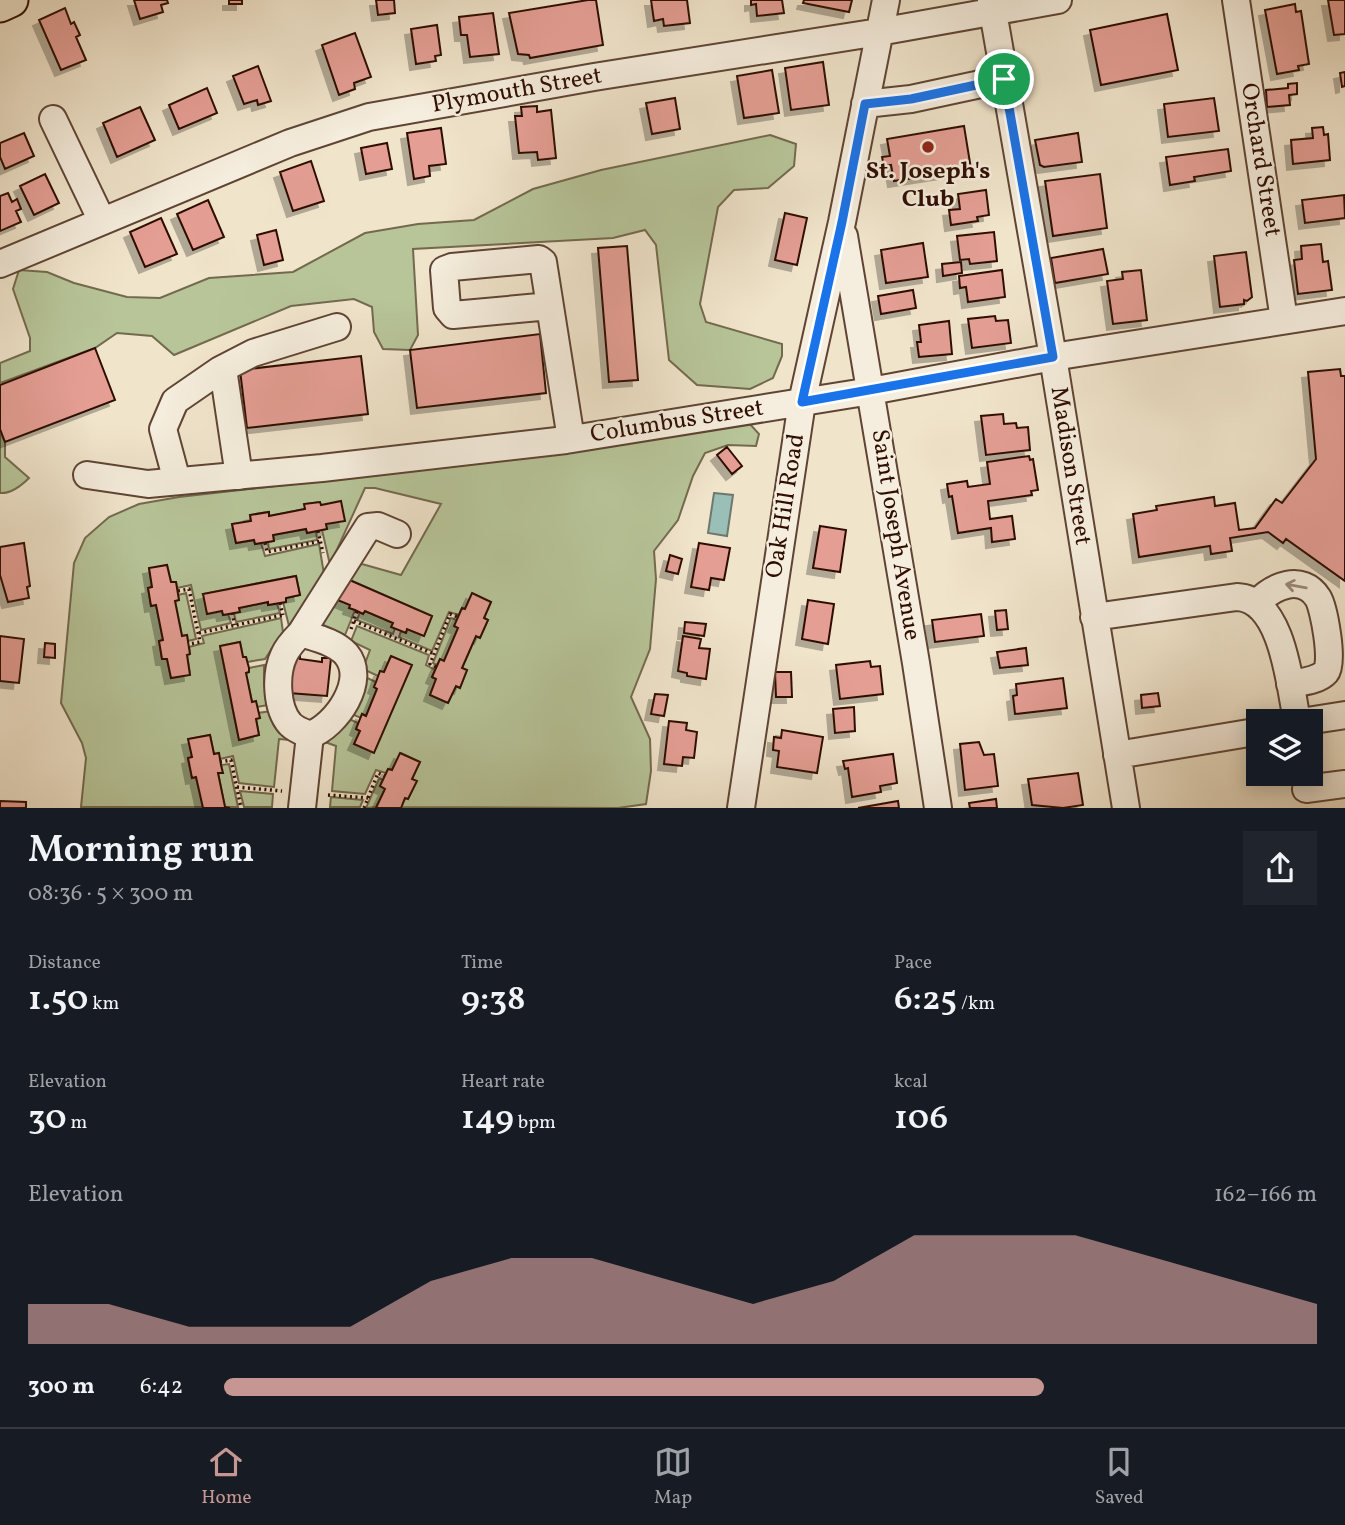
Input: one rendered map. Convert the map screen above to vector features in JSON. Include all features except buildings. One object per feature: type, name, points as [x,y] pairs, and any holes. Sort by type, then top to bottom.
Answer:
[{"type":"main road","points":[[0,5],[11,0]]},
{"type":"street","name":"Oak Hill Road","points":[[741,807],[802,402],[842,222],[886,0]]},
{"type":"street","name":"Plymouth Street","points":[[0,264],[290,143],[369,117],[594,77],[879,32],[992,5],[1058,0]]},
{"type":"street","name":"Orchard Street","points":[[1236,0],[1284,320]]},
{"type":"street","name":"Madison Street","points":[[992,5],[1053,357],[1126,807]]},
{"type":"street","points":[[865,104],[911,99],[1004,79]]},
{"type":"street","points":[[53,120],[102,221]]},
{"type":"street","name":"Saint Joseph Avenue","points":[[842,222],[872,391],[938,807]]},
{"type":"street","points":[[550,306],[571,439]]},
{"type":"street","name":"Columbus Street","points":[[87,475],[148,484],[322,468],[571,439],[872,391],[1053,357],[1345,311]]},
{"type":"street","points":[[177,481],[163,429],[175,401],[253,353],[337,327]]},
{"type":"street","points":[[223,369],[239,476]]},
{"type":"street","points":[[292,624],[333,645],[351,661],[350,690],[341,709],[325,728],[310,735],[290,724],[280,698],[281,664],[292,624],[368,527],[378,526],[397,534]]},
{"type":"street","points":[[1257,603],[1273,588],[1290,583],[1310,590],[1320,601],[1330,657],[1329,667],[1319,677],[1290,684]]},
{"type":"street","points":[[1094,617],[1246,597],[1257,603],[1267,616],[1284,652],[1295,709]]},
{"type":"street","points":[[1323,718],[1345,715]]},
{"type":"street","points":[[1117,755],[1246,734]]},
{"type":"street","points":[[302,807],[310,735]]},
{"type":"street","points":[[1306,790],[1345,784]]},
{"type":"path","points":[[265,543],[267,552],[321,541]]},
{"type":"path","points":[[177,591],[189,589],[200,642],[189,644]]},
{"type":"path","points":[[232,613],[235,626]]},
{"type":"path","points":[[436,667],[429,664],[450,614],[458,617]]},
{"type":"path","points":[[354,621],[433,654]]},
{"type":"path","points":[[199,634],[235,626],[292,624]]},
{"type":"path","points":[[395,638],[398,630]]},
{"type":"path","points":[[220,762],[231,760],[241,807]]},
{"type":"path","points":[[364,807],[378,773],[385,776]]},
{"type":"path","points":[[237,787],[274,790]]},
{"type":"path","points":[[331,795],[368,798]]},
{"type":"green space","points":[[770,135],[796,144],[794,166],[768,188],[734,190],[718,207],[700,304],[706,322],[782,344],[782,356],[773,378],[750,389],[697,385],[669,360],[656,245],[645,230],[613,238],[413,249],[418,335],[410,350],[383,349],[374,332],[372,307],[354,299],[291,306],[174,355],[152,336],[117,333],[95,348],[0,383],[0,363],[30,351],[30,338],[13,289],[19,270],[47,272],[74,283],[127,297],[160,298],[209,278],[293,272],[365,233],[418,224],[474,220],[533,189],[601,170]]},
{"type":"green space","points":[[749,423],[759,434],[756,446],[728,445],[705,453],[693,476],[678,520],[654,551],[656,579],[650,649],[631,697],[650,739],[651,771],[646,804],[618,808],[401,807],[416,782],[412,779],[420,762],[401,753],[392,770],[389,769],[386,773],[376,770],[365,794],[332,791],[336,746],[325,742],[349,719],[358,723],[356,729],[360,731],[354,744],[374,752],[391,656],[384,672],[378,676],[363,669],[370,650],[351,641],[357,626],[429,655],[426,665],[435,670],[432,677],[436,679],[430,695],[448,703],[456,686],[460,687],[467,670],[462,668],[476,636],[480,638],[488,620],[484,618],[491,602],[472,594],[459,615],[449,612],[432,651],[399,637],[401,631],[406,633],[407,629],[424,636],[432,616],[345,578],[350,608],[355,610],[345,635],[319,623],[351,565],[362,564],[401,575],[441,504],[365,488],[330,565],[322,530],[327,529],[319,502],[305,504],[305,509],[269,516],[268,512],[250,515],[251,521],[232,524],[236,543],[254,540],[255,544],[261,543],[265,556],[319,544],[324,574],[289,626],[283,602],[286,602],[286,598],[300,595],[296,576],[203,594],[223,615],[228,614],[231,623],[201,630],[191,585],[177,588],[176,582],[171,582],[167,565],[149,569],[151,606],[156,605],[163,640],[159,641],[162,659],[167,659],[171,678],[190,674],[187,655],[190,653],[189,647],[204,643],[202,636],[281,618],[283,632],[265,659],[247,662],[246,657],[243,657],[240,642],[220,646],[239,740],[259,735],[256,719],[258,713],[271,711],[291,740],[279,739],[274,787],[239,783],[233,756],[220,759],[218,753],[214,754],[210,735],[189,739],[192,757],[188,759],[192,778],[196,777],[203,807],[81,807],[86,758],[82,743],[61,703],[74,563],[85,538],[109,517],[139,504],[179,497],[321,481]]},
{"type":"green space","points":[[0,431],[5,442],[5,457],[29,478],[16,489],[4,493],[0,493]]},
{"type":"green space","points":[[306,529],[307,533],[316,531],[317,540],[269,549],[268,542],[274,541],[273,535]]},
{"type":"green space","points":[[186,593],[196,639],[188,641],[187,635],[182,636],[175,601],[179,600],[178,595]]},
{"type":"green space","points":[[268,602],[268,605],[277,604],[280,613],[236,622],[234,613],[239,608]]},
{"type":"green space","points":[[365,611],[393,623],[393,634],[357,620],[360,612],[363,614]]},
{"type":"green space","points":[[451,618],[457,620],[458,628],[444,661],[440,659],[437,665],[433,663]]},
{"type":"green space","points":[[264,665],[268,705],[257,707],[252,702],[246,673],[249,668]]},
{"type":"green space","points":[[365,677],[376,682],[374,687],[377,689],[366,716],[362,714],[361,718],[349,713]]},
{"type":"green space","points":[[229,764],[238,807],[225,807],[218,773],[222,772],[221,765]]},
{"type":"green space","points":[[379,778],[383,780],[380,786],[385,789],[376,807],[366,808]]},
{"type":"green space","points":[[240,791],[273,794],[272,807],[244,807]]},
{"type":"green space","points":[[331,797],[363,800],[360,807],[330,807]]},
{"type":"water","points":[[714,493],[733,495],[727,536],[708,533]]},
{"type":"place","name":"St. Joseph's Club","points":[[928,147]]},
{"type":"route","points":[[1004,79],[1053,357],[802,402],[865,104],[911,99],[1004,79]]}]
